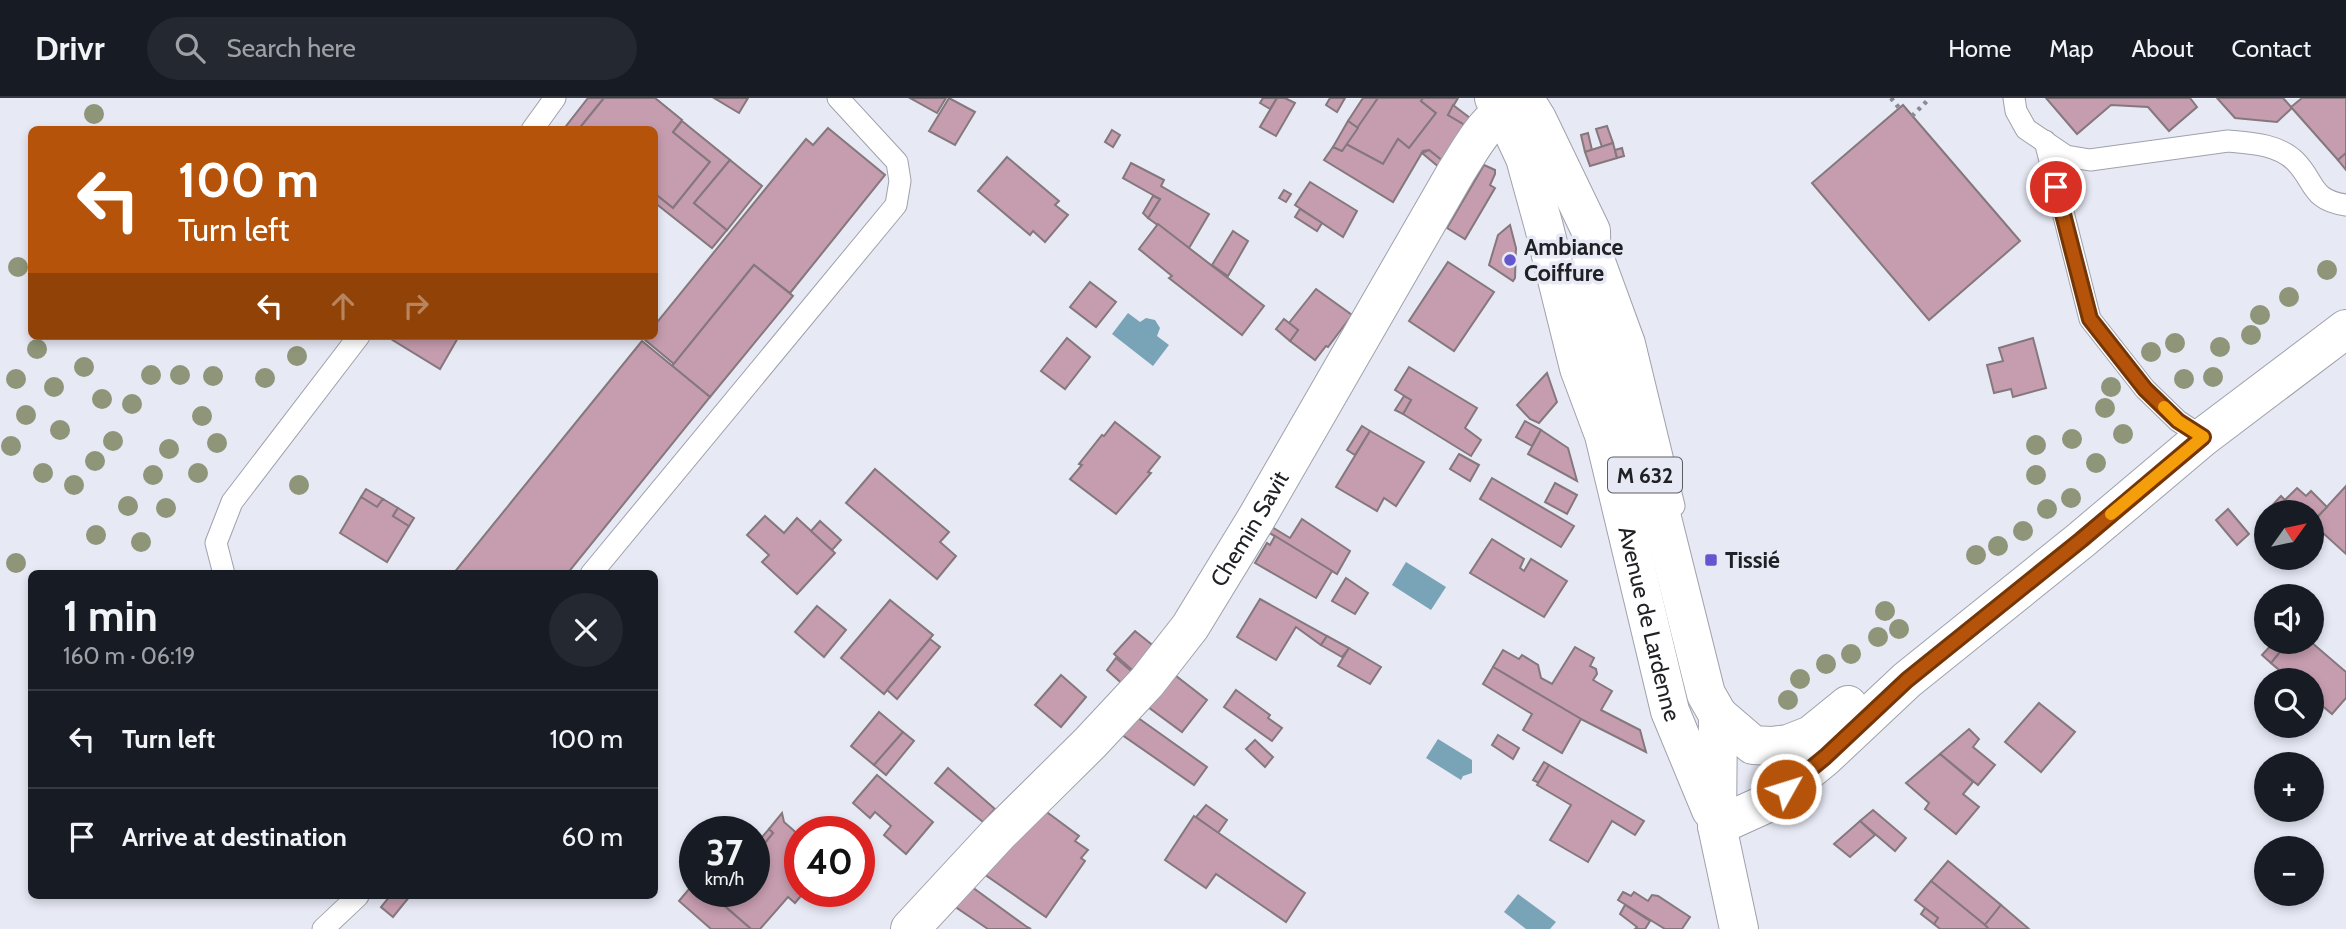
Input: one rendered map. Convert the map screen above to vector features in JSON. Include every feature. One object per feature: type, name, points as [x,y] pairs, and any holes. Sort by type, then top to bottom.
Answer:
[{"type":"street","name":"Avenue de Lardenne","points":[[1515,106],[1591,231],[1592,294],[1630,442],[1661,514],[1706,694],[1718,715],[1717,826]]},
{"type":"street","name":"Avenue de Lardenne","points":[[1515,106],[1525,158],[1579,368],[1604,435],[1670,711],[1717,826],[1739,929]]},
{"type":"street","name":"Chemin Savit","points":[[910,929],[998,834],[1147,682],[1190,627],[1256,519],[1456,172],[1490,121],[1515,106]]},
{"type":"street","points":[[1717,826],[1770,802],[1825,757],[1907,680],[2081,540],[2203,437],[2346,329]]},
{"type":"street","points":[[1718,715],[1753,745],[1788,744],[1811,735],[1883,678],[1907,680]]},
{"type":"lane","points":[[535,126],[555,98]]},
{"type":"lane","points":[[594,570],[896,205],[900,181],[897,162],[838,98]]},
{"type":"lane","points":[[2014,98],[2016,111],[2026,129],[2066,156],[2090,160],[2228,141],[2251,143],[2275,149],[2295,160],[2319,196],[2346,205]]},
{"type":"lane","points":[[2045,141],[2090,319],[2145,389],[2170,413],[2203,437]]},
{"type":"lane","points":[[223,570],[216,543],[232,502],[356,340]]},
{"type":"lane","points":[[323,929],[355,899]]},
{"type":"path","points":[[1891,98],[1900,109]]},
{"type":"path","points":[[1912,116],[1930,98]]},
{"type":"water","points":[[1128,313],[1140,322],[1146,318],[1155,320],[1160,328],[1157,336],[1169,345],[1153,366],[1112,334]]},
{"type":"water","points":[[1406,562],[1446,587],[1431,610],[1392,585]]},
{"type":"water","points":[[1438,739],[1472,760],[1472,773],[1463,776],[1461,780],[1426,758]]},
{"type":"water","points":[[1518,894],[1556,922],[1550,929],[1526,929],[1504,912]]},
{"type":"building","points":[[588,98],[604,98],[581,126],[566,126]]},
{"type":"building","points":[[604,98],[655,98],[682,120],[673,132],[710,162],[673,208],[658,196],[658,126],[581,126]]},
{"type":"building","points":[[714,98],[748,98],[739,113]]},
{"type":"building","points":[[910,98],[946,98],[937,113]]},
{"type":"building","points":[[949,98],[975,112],[955,145],[929,131]]},
{"type":"building","points":[[1263,98],[1277,98],[1270,109],[1260,103]]},
{"type":"building","points":[[1277,98],[1285,98],[1295,103],[1276,136],[1260,127]]},
{"type":"building","points":[[1330,98],[1345,98],[1337,112],[1326,105]]},
{"type":"building","points":[[1363,98],[1378,98],[1358,128],[1348,121]]},
{"type":"building","points":[[1378,98],[1423,98],[1421,101],[1436,113],[1409,148],[1398,139],[1383,164],[1346,144]]},
{"type":"building","points":[[1423,98],[1458,98],[1448,115],[1465,125],[1444,162],[1429,150],[1423,151],[1393,202],[1324,160],[1333,147],[1342,151],[1346,144],[1383,164],[1398,139],[1409,148],[1436,113],[1421,101]]},
{"type":"building","points":[[2046,98],[2190,98],[2197,107],[2169,131],[2148,107],[2111,105],[2077,134]]},
{"type":"building","points":[[2217,98],[2283,98],[2292,108],[2277,122],[2235,118]]},
{"type":"building","points":[[2302,98],[2346,98],[2346,153],[2338,160],[2291,107]]},
{"type":"building","points":[[1453,105],[1470,118],[1465,125],[1448,115]]},
{"type":"building","points":[[1903,105],[2020,241],[1929,320],[1812,183]]},
{"type":"building","points":[[682,121],[730,160],[694,203],[727,230],[712,248],[658,205],[658,196],[673,208],[710,162],[673,132]]},
{"type":"building","points":[[1348,121],[1358,128],[1342,151],[1333,147]]},
{"type":"building","points":[[1607,126],[1613,143],[1602,147],[1596,129]]},
{"type":"building","points":[[828,128],[885,175],[790,293],[754,265],[674,364],[645,340],[658,340],[658,321],[806,139],[813,145]]},
{"type":"building","points":[[1112,130],[1120,135],[1113,147],[1105,142]]},
{"type":"building","points":[[1588,133],[1592,150],[1585,152],[1581,135]]},
{"type":"building","points":[[1613,143],[1617,158],[1590,166],[1585,152]]},
{"type":"building","points":[[1622,148],[1624,156],[1617,158],[1615,150]]},
{"type":"building","points":[[1429,150],[1444,162],[1440,168],[1422,153]]},
{"type":"building","points":[[2346,153],[2346,170],[2338,160]]},
{"type":"building","points":[[1007,157],[1059,201],[1055,205],[1068,215],[1045,242],[1033,231],[1030,235],[978,191]]},
{"type":"building","points":[[730,160],[762,186],[727,230],[694,203]]},
{"type":"building","points":[[1131,163],[1164,180],[1161,186],[1209,214],[1189,248],[1148,218],[1160,199],[1123,178]]},
{"type":"building","points":[[1484,165],[1495,170],[1490,185],[1495,188],[1465,239],[1447,228]]},
{"type":"building","points":[[1310,182],[1357,211],[1343,237],[1295,205]]},
{"type":"building","points":[[1284,190],[1291,194],[1286,202],[1279,198]]},
{"type":"building","points":[[1153,196],[1160,199],[1148,218],[1143,213]]},
{"type":"building","points":[[1300,209],[1322,223],[1317,231],[1295,217]]},
{"type":"building","points":[[1158,224],[1264,306],[1242,335],[1169,278],[1172,276],[1139,249]]},
{"type":"building","points":[[1510,225],[1516,248],[1513,281],[1489,265],[1498,235]]},
{"type":"building","points":[[1233,231],[1248,241],[1228,276],[1212,265]]},
{"type":"building","points":[[1448,262],[1494,292],[1454,351],[1409,321]]},
{"type":"building","points":[[754,265],[793,296],[710,397],[672,366]]},
{"type":"building","points":[[1090,282],[1116,302],[1096,327],[1070,307]]},
{"type":"building","points":[[1316,289],[1352,315],[1315,360],[1290,341],[1298,330],[1289,323]]},
{"type":"building","points":[[1284,319],[1298,330],[1290,341],[1276,329]]},
{"type":"building","points":[[1067,338],[1090,357],[1065,389],[1041,371]]},
{"type":"building","points":[[2033,338],[2046,388],[2013,397],[2011,389],[1994,393],[1987,365],[2003,361],[1999,348]]},
{"type":"building","points":[[393,340],[457,340],[440,369]]},
{"type":"building","points":[[642,341],[710,397],[570,570],[456,570]]},
{"type":"building","points":[[1409,367],[1477,408],[1465,428],[1481,440],[1471,456],[1403,414],[1411,400],[1395,390]]},
{"type":"building","points":[[1547,373],[1557,402],[1539,423],[1530,419],[1517,405]]},
{"type":"building","points":[[1404,396],[1411,400],[1403,414],[1395,410]]},
{"type":"building","points":[[1525,421],[1541,430],[1532,446],[1516,437]]},
{"type":"building","points":[[1115,422],[1160,457],[1148,472],[1151,473],[1116,514],[1070,479],[1082,465],[1079,464]]},
{"type":"building","points":[[1362,426],[1370,431],[1355,455],[1347,450]]},
{"type":"building","points":[[1541,430],[1568,448],[1577,481],[1528,454]]},
{"type":"building","points":[[1370,431],[1424,462],[1396,506],[1384,498],[1377,511],[1336,487]]},
{"type":"building","points":[[1459,454],[1479,465],[1470,481],[1450,469]]},
{"type":"building","points":[[875,469],[949,532],[940,542],[956,556],[937,579],[846,503]]},
{"type":"building","points":[[1492,478],[1574,526],[1561,547],[1480,499]]},
{"type":"building","points":[[1555,483],[1577,495],[1567,514],[1545,502]]},
{"type":"building","points":[[2346,486],[2346,554],[2324,534],[2324,510]]},
{"type":"building","points":[[2297,488],[2306,496],[2311,491],[2320,500],[2285,500]]},
{"type":"building","points":[[366,489],[383,499],[377,507],[361,497]]},
{"type":"building","points":[[361,497],[377,507],[383,499],[398,508],[393,516],[409,526],[387,562],[340,533]]},
{"type":"building","points":[[398,508],[414,518],[409,526],[393,516]]},
{"type":"building","points":[[2228,509],[2249,534],[2237,545],[2216,520]]},
{"type":"building","points":[[765,516],[784,533],[797,518],[835,553],[797,594],[762,562],[769,555],[747,535]]},
{"type":"building","points":[[1302,519],[1350,551],[1337,574],[1263,529],[1267,524],[1290,538]]},
{"type":"building","points":[[820,521],[841,540],[832,550],[811,531]]},
{"type":"building","points":[[1275,536],[1332,571],[1316,598],[1255,563],[1267,543],[1270,545]]},
{"type":"building","points":[[1492,539],[1524,559],[1520,568],[1524,571],[1531,559],[1567,581],[1544,617],[1470,573]]},
{"type":"building","points":[[1346,578],[1368,593],[1355,614],[1332,601]]},
{"type":"building","points":[[1260,599],[1327,636],[1321,645],[1296,627],[1276,660],[1237,637]]},
{"type":"building","points":[[890,600],[933,635],[884,694],[841,658]]},
{"type":"building","points":[[817,606],[846,630],[824,657],[795,632]]},
{"type":"building","points":[[1135,631],[1156,648],[1138,675],[1114,654]]},
{"type":"building","points":[[1327,636],[1349,648],[1342,657],[1321,645]]},
{"type":"building","points":[[930,639],[940,647],[897,699],[887,690]]},
{"type":"building","points":[[1575,647],[1594,658],[1590,666],[1596,669],[1597,674],[1593,680],[1612,691],[1601,710],[1640,730],[1646,752],[1581,719],[1493,667],[1503,650],[1519,659],[1522,655],[1538,665],[1541,678],[1552,684]]},
{"type":"building","points":[[1349,648],[1381,667],[1370,684],[1338,666]]},
{"type":"building","points":[[2324,653],[2346,672],[2346,698],[2332,714],[2324,707],[2324,668],[2277,668],[2271,663],[2278,654]]},
{"type":"building","points":[[2263,654],[2278,654],[2271,663]]},
{"type":"building","points":[[1116,658],[1137,676],[1126,687],[1107,670]]},
{"type":"building","points":[[1493,667],[1581,719],[1562,753],[1523,730],[1532,714],[1483,684]]},
{"type":"building","points":[[1171,672],[1207,700],[1182,732],[1144,704]]},
{"type":"building","points":[[1061,675],[1086,697],[1061,727],[1035,705]]},
{"type":"building","points":[[1236,690],[1270,715],[1268,718],[1282,728],[1272,741],[1224,707]]},
{"type":"building","points":[[2039,703],[2075,732],[2041,772],[2005,742]]},
{"type":"building","points":[[879,712],[903,732],[874,765],[851,746]]},
{"type":"building","points":[[1134,715],[1207,767],[1194,785],[1118,732]]},
{"type":"building","points":[[1969,729],[1979,739],[1973,747],[1995,765],[1978,785],[1940,754]]},
{"type":"building","points":[[903,732],[914,741],[886,775],[874,765]]},
{"type":"building","points":[[1498,735],[1519,748],[1513,759],[1492,745]]},
{"type":"building","points":[[1255,740],[1273,757],[1265,767],[1246,749]]},
{"type":"building","points":[[1940,754],[1973,782],[1963,794],[1979,807],[1956,834],[1925,809],[1929,803],[1906,783]]},
{"type":"building","points":[[1544,762],[1549,765],[1539,783],[1533,780]]},
{"type":"building","points":[[1549,765],[1644,821],[1635,835],[1612,821],[1588,862],[1550,840],[1571,805],[1537,785]]},
{"type":"building","points":[[948,768],[995,809],[983,822],[935,783]]},
{"type":"building","points":[[877,775],[933,822],[906,854],[884,835],[891,826],[875,812],[868,816],[853,803]]},
{"type":"building","points":[[1206,805],[1227,820],[1218,833],[1196,817]]},
{"type":"building","points":[[1044,810],[1079,836],[1075,841],[1088,850],[1081,858],[1085,861],[1046,917],[984,874]]},
{"type":"building","points":[[1873,810],[1906,838],[1895,851],[1860,821]]},
{"type":"building","points":[[782,813],[784,902],[760,929],[751,929],[726,907],[770,907],[770,837],[773,833],[770,828]]},
{"type":"building","points":[[1194,816],[1305,893],[1286,922],[1216,874],[1206,888],[1165,860]]},
{"type":"building","points":[[1860,821],[1875,835],[1850,857],[1834,844]]},
{"type":"building","points":[[1948,861],[2001,905],[1985,925],[1931,881]]},
{"type":"building","points":[[1931,881],[1989,929],[1940,929],[1934,924],[1938,918],[1915,900]]},
{"type":"building","points":[[972,887],[1031,929],[988,929],[954,906]]},
{"type":"building","points":[[1623,892],[1631,896],[1634,892],[1648,901],[1652,895],[1658,896],[1690,917],[1682,929],[1665,929],[1618,900]]},
{"type":"building","points":[[388,899],[408,899],[393,917],[381,907]]},
{"type":"building","points":[[1625,905],[1650,921],[1645,929],[1635,929],[1637,927],[1620,914]]},
{"type":"building","points":[[2001,905],[2029,929],[1989,929],[1985,925]]},
{"type":"building","points":[[686,907],[726,907],[751,929],[711,929]]},
{"type":"building","points":[[1925,908],[1938,918],[1934,924],[1921,914]]},
{"type":"slow traffic","points":[[2111,514],[2203,437],[2178,421],[2164,407]]},
{"type":"place","name":"Ambiance Coiffure","points":[[1510,260]]},
{"type":"place","name":"Tissié","points":[[1711,560]]},
{"type":"route","points":[[1786,789],[1825,757],[1907,680],[2081,540],[2203,437],[2178,421],[2145,389],[2090,319],[2056,187]]}]
